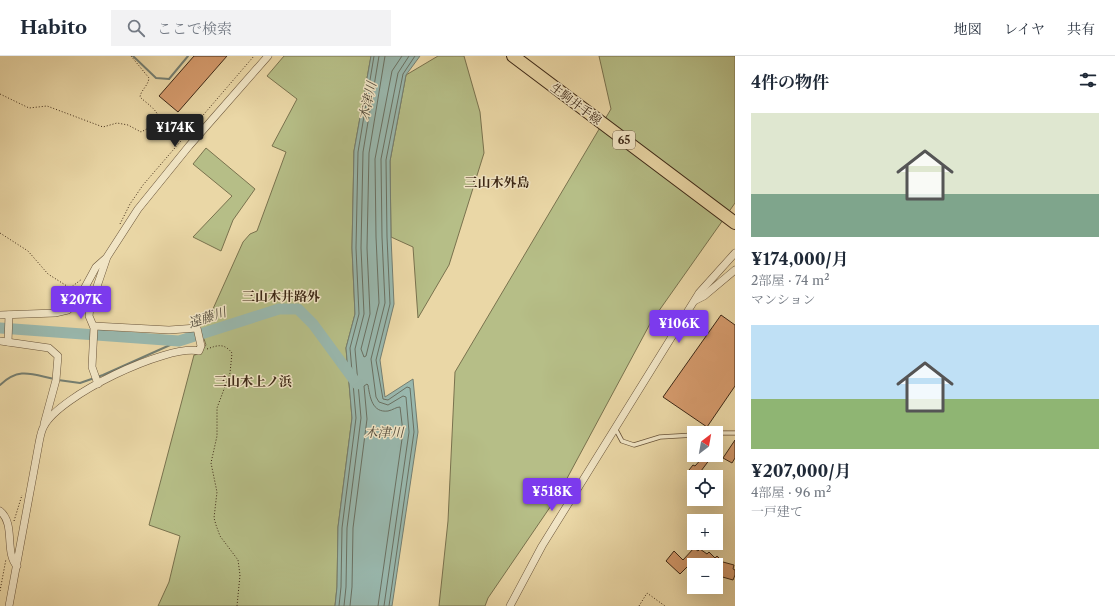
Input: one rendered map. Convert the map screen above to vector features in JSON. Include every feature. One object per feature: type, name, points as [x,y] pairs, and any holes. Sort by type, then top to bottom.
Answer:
[{"type":"main road","name":"生駒井手線","points":[[512,56],[735,223]]},
{"type":"main road","name":"生駒井手線","points":[[524,56],[735,214]]},
{"type":"street","points":[[98,384],[92,367],[94,326],[89,316],[90,307],[107,257],[120,234],[160,180],[268,56]]},
{"type":"street","points":[[510,606],[542,546],[695,301],[735,253]]},
{"type":"street","points":[[0,315],[9,317],[62,312],[68,310],[78,300],[96,267],[107,257]]},
{"type":"street","points":[[695,301],[704,296],[735,270]]},
{"type":"street","points":[[9,317],[5,340],[49,348],[58,356],[56,377],[39,443],[9,606]]},
{"type":"street","points":[[44,425],[60,409],[80,393],[117,374],[152,359],[176,352],[199,351],[201,346],[197,328],[169,330],[94,326]]},
{"type":"street","points":[[0,511],[3,514],[10,534],[13,561],[17,566]]},
{"type":"lane","points":[[615,428],[622,441],[634,445],[660,437],[687,435]]},
{"type":"lane","points":[[723,433],[735,432]]},
{"type":"path","points":[[0,94],[29,108],[47,106],[103,127],[117,123],[128,125],[141,132],[158,123],[159,119],[158,114],[140,97],[141,93],[149,83],[149,78],[131,56]]},
{"type":"path","points":[[0,233],[28,251],[48,274],[70,288],[83,278]]},
{"type":"path","points":[[199,351],[220,345],[228,348],[232,353],[230,373],[217,408],[217,436],[211,463],[217,492],[214,518],[220,536],[238,560],[240,575],[237,606]]},
{"type":"path","points":[[639,606],[647,593],[665,606]]},
{"type":"green space","points":[[284,56],[371,56],[354,151],[352,248],[355,314],[346,348],[352,418],[338,527],[337,587],[335,606],[158,606],[169,582],[180,536],[149,525],[194,355],[199,354],[206,345],[199,324],[208,320],[243,242],[250,234],[257,231],[286,152],[272,146],[297,99],[267,76]]},
{"type":"green space","points":[[438,56],[464,56],[480,112],[484,153],[449,265],[418,318],[413,247],[391,237],[390,161],[406,75]]},
{"type":"green space","points":[[599,56],[735,56],[735,203],[651,322],[557,497],[488,598],[485,606],[439,606],[448,521],[455,372],[611,109]]},
{"type":"green space","points":[[206,148],[255,189],[233,220],[221,251],[193,237],[232,196],[193,164]]},
{"type":"water","name":"木津川","points":[[371,56],[420,56],[406,75],[390,161],[394,304],[380,360],[385,397],[413,379],[418,432],[392,606],[335,606],[337,587],[338,527],[352,418],[346,348],[355,314],[352,248],[354,151]]},
{"type":"building","points":[[194,56],[227,56],[178,112],[159,96]]},
{"type":"building","points":[[721,315],[735,325],[735,386],[708,426],[663,397]]},
{"type":"building","points":[[735,440],[735,458],[732,463],[723,458]]},
{"type":"building","points":[[699,462],[708,462],[702,470],[689,470],[693,465],[695,466]]},
{"type":"building","points":[[692,550],[701,550],[707,554],[709,552],[715,558],[687,558],[687,567],[680,574],[666,561],[674,551],[683,560]]},
{"type":"building","points":[[723,562],[734,565],[733,569],[735,570],[735,575],[733,580],[723,577]]},
{"type":"waterway","points":[[133,56],[156,78],[169,79]]},
{"type":"waterway","points":[[169,79],[188,56]]},
{"type":"waterway","name":"遠藤川","points":[[0,328],[179,341],[279,309],[298,309],[313,324],[357,384]]},
{"type":"waterway","points":[[58,380],[80,383],[103,375],[179,341]]},
{"type":"waterway","points":[[0,385],[13,376],[26,373],[54,379]]},
{"type":"district","name":"三山木外島","points":[[497,182]]},
{"type":"district","name":"三山木井路外","points":[[281,296]]},
{"type":"district","name":"三山木上ノ浜","points":[[253,381]]}]
